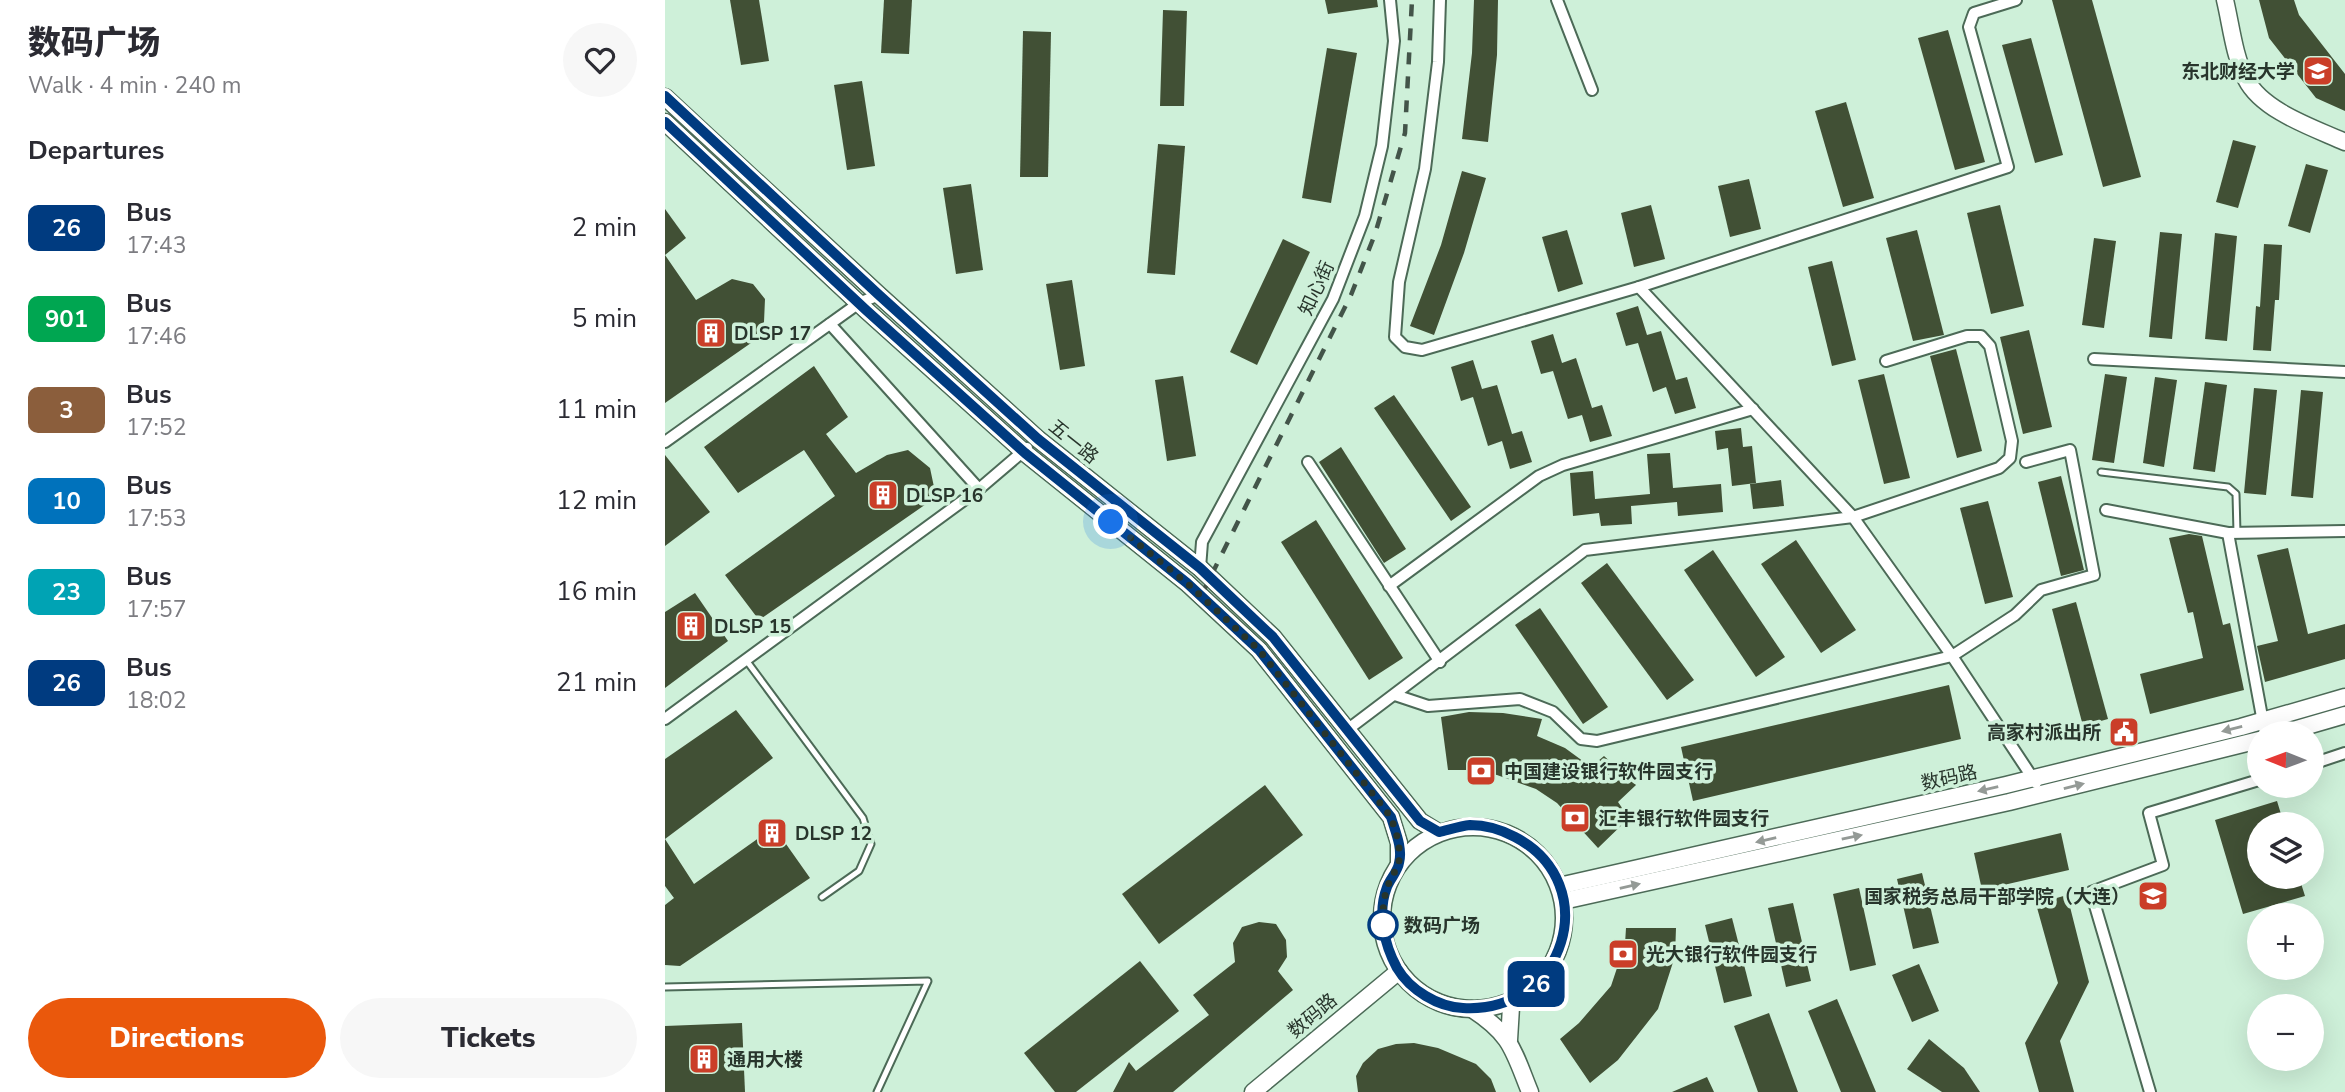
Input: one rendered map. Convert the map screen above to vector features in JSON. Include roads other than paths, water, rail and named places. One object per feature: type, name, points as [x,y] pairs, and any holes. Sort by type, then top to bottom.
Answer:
[{"type":"main road","points":[[2225,0],[2246,79],[2261,100],[2345,142]]},
{"type":"main road","name":"五一路","points":[[665,97],[1038,439],[1200,568],[1273,637],[1420,821],[1439,832]]},
{"type":"main road","name":"五一路","points":[[665,122],[1023,451],[1187,583],[1259,650],[1391,817],[1399,843],[1399,863]]},
{"type":"main road","name":"数码路","points":[[2280,721],[2345,697]]},
{"type":"main road","points":[[2324,721],[2345,715]]},
{"type":"main road","name":"数码路","points":[[1561,894],[2033,778],[2247,731]]},
{"type":"main road","name":"数码路","points":[[1561,894],[2043,794],[2247,743]]},
{"type":"main road","points":[[1509,1040],[1511,1007],[1546,974],[1559,951],[1565,924],[1561,894],[1551,868],[1529,844],[1501,830],[1469,825],[1439,832],[1417,845],[1399,863],[1386,889],[1382,917],[1386,945],[1399,971],[1414,988],[1434,1001],[1456,1008],[1503,1005],[1521,995]]},
{"type":"main road","name":"数码路","points":[[1253,1092],[1399,971]]},
{"type":"main road","points":[[1472,1009],[1499,1028],[1509,1040],[1530,1092]]},
{"type":"street","name":"知心街","points":[[1200,568],[1202,542],[1333,299],[1365,216],[1382,146],[1394,41],[1390,0]]},
{"type":"street","points":[[1440,0],[1438,62],[1425,169],[1399,282],[1395,337],[1405,347],[1422,350],[1639,287],[2008,167],[1969,27],[1974,13],[2016,0]]},
{"type":"street","points":[[1557,0],[1592,90]]},
{"type":"street","points":[[1639,287],[1853,517],[1952,656],[2043,794]]},
{"type":"street","points":[[665,442],[859,303],[879,295]]},
{"type":"street","points":[[830,324],[979,489]]},
{"type":"street","points":[[1347,730],[1585,550],[1853,517],[1999,468],[2010,458],[2012,442],[1990,346],[1981,337],[1967,336],[1886,361]]},
{"type":"street","points":[[2094,359],[2345,372]]},
{"type":"street","points":[[1389,586],[1539,476],[1563,465],[1753,409]]},
{"type":"street","points":[[665,719],[979,489],[1038,439]]},
{"type":"street","points":[[1395,695],[1427,706],[1520,699],[1553,712],[1581,739],[1597,741],[1952,656],[2015,615],[2041,590],[2094,575],[2070,450],[2026,462]]},
{"type":"street","points":[[1308,462],[1440,662]]},
{"type":"street","points":[[2106,510],[2232,533],[2345,531]]},
{"type":"street","points":[[2232,533],[2263,721]]},
{"type":"street","points":[[2324,760],[2345,754]]},
{"type":"street","points":[[2150,1092],[2091,892],[2163,865],[2149,813],[2247,784]]},
{"type":"lane","points":[[2101,472],[2228,487],[2236,494],[2232,533]]},
{"type":"lane","points":[[746,660],[863,818],[871,844],[859,871],[822,897]]},
{"type":"lane","points":[[665,987],[928,981],[877,1092]]},
{"type":"railway","points":[[1201,596],[1351,295],[1375,234],[1405,133],[1412,0]]},
{"type":"place","name":"东北财经大学","points":[[2318,71]]},
{"type":"place","name":"DLSP 17","points":[[711,333]]},
{"type":"place","name":"DLSP 16","points":[[883,495]]},
{"type":"place","name":"DLSP 15","points":[[691,626]]},
{"type":"place","name":"高家村派出所","points":[[2124,732]]},
{"type":"place","name":"中国建设银行软件园支行","points":[[1481,771]]},
{"type":"place","name":"汇丰银行软件园支行","points":[[1575,818]]},
{"type":"place","name":"DLSP 12","points":[[772,833]]},
{"type":"place","name":"国家税务总局干部学院（大连）","points":[[2153,896]]},
{"type":"place","name":"数码广场","points":[[1383,925]]},
{"type":"place","name":"光大银行软件园支行","points":[[1623,954]]},
{"type":"place","name":"通用大楼","points":[[704,1059]]}]
